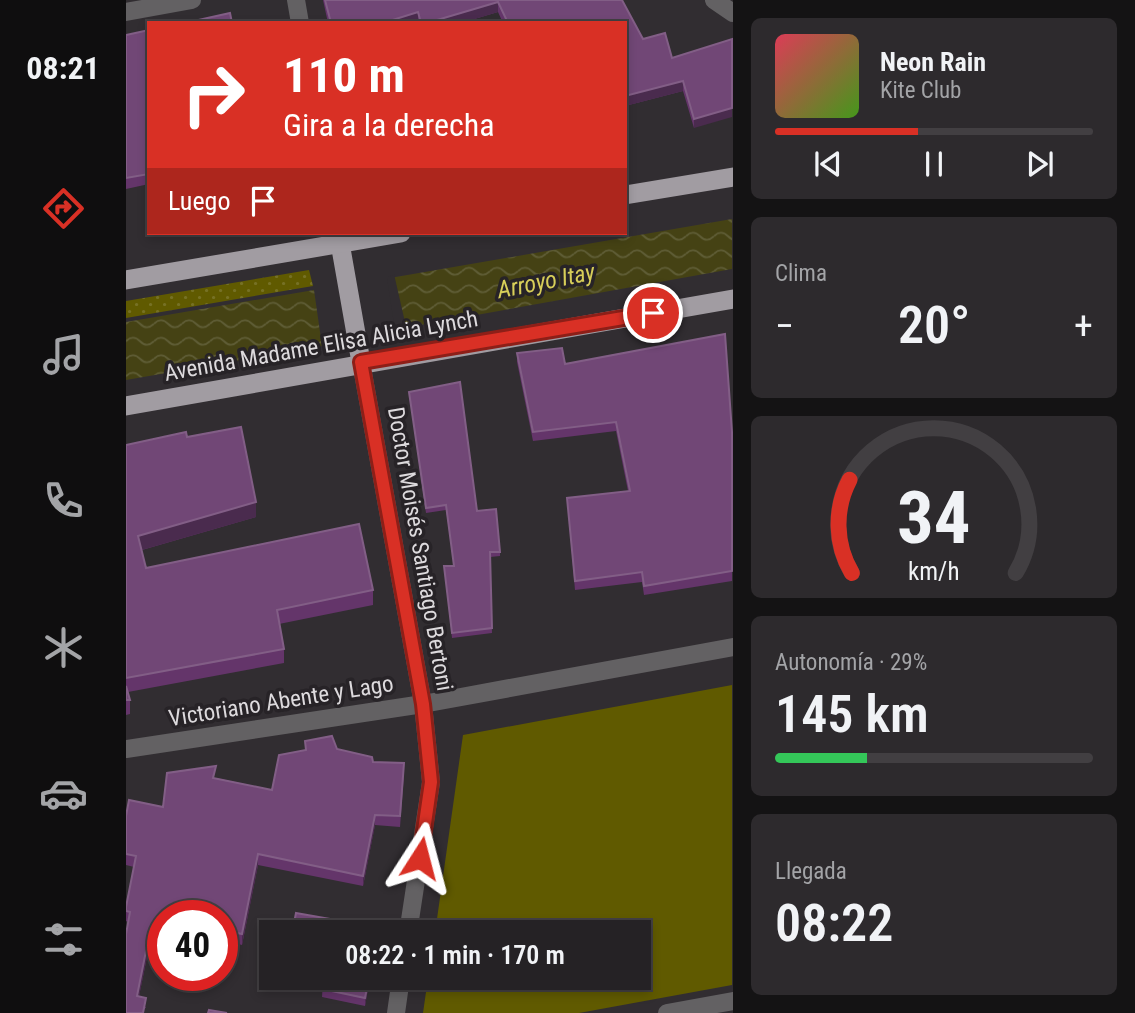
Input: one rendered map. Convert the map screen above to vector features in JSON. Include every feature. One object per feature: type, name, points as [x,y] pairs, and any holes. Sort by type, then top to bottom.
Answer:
[{"type":"highway","points":[[627,195],[733,177]]},
{"type":"highway","points":[[126,280],[339,238],[376,235]]},
{"type":"highway","name":"Doctor Moisés Santiago Bertoni","points":[[339,238],[361,362]]},
{"type":"highway","name":"Avenida Madame Elisa Alicia Lynch","points":[[126,406],[361,362],[733,299]]},
{"type":"street","points":[[126,12],[191,0]]},
{"type":"street","points":[[296,0],[300,21]]},
{"type":"street","points":[[714,0],[733,13]]},
{"type":"street","name":"Doctor Moisés Santiago Bertoni","points":[[361,362],[423,704],[431,782],[410,920]]},
{"type":"street","name":"Victoriano Abente y Lago","points":[[126,749],[423,704],[733,648]]},
{"type":"street","points":[[396,1013],[399,990]]},
{"type":"street","points":[[667,1013],[701,1009],[733,1001]]},
{"type":"shaded area","points":[[309,270],[313,286],[126,318],[126,301]]},
{"type":"shaded area","points":[[732,685],[732,985],[579,1013],[423,1013],[426,990],[651,990],[651,920],[437,920],[463,735]]},
{"type":"water","name":"Arroyo Itay","points":[[732,219],[732,269],[398,329],[390,278]]},
{"type":"water","points":[[314,290],[322,346],[126,380],[126,322]]},
{"type":"pier","points":[[394,274],[407,331],[395,330],[387,278]]},
{"type":"building","points":[[325,0],[622,0],[643,39],[665,33],[672,58],[732,39],[732,108],[694,119],[683,81],[627,95],[627,21],[507,21],[498,2],[434,21],[420,21],[418,12],[389,21],[330,21]]},
{"type":"building","points":[[230,13],[232,21],[194,21]]},
{"type":"building","points":[[147,30],[147,174],[126,178],[126,35]]},
{"type":"building","points":[[725,334],[732,432],[732,571],[644,586],[642,572],[575,581],[567,498],[630,491],[616,422],[533,432],[517,353],[562,348],[565,364]]},
{"type":"building","points":[[460,382],[477,511],[496,509],[500,552],[490,552],[492,628],[452,633],[444,566],[454,566],[446,505],[426,508],[409,392]]},
{"type":"building","points":[[241,427],[256,502],[138,536],[146,568],[359,524],[373,590],[277,610],[284,649],[126,678],[126,445],[186,432],[187,437]]},
{"type":"building","points":[[332,736],[337,749],[372,757],[373,762],[404,763],[400,816],[375,815],[363,876],[258,854],[242,934],[238,933],[238,900],[147,900],[147,946],[137,996],[146,998],[143,1013],[126,1013],[126,934],[130,912],[126,911],[126,907],[136,856],[126,854],[126,816],[129,800],[163,807],[167,773],[216,766],[213,778],[272,790],[279,755],[306,750],[305,741]]},
{"type":"building","points":[[296,913],[336,920],[295,920]]},
{"type":"building","points":[[327,990],[367,990],[365,998]]},
{"type":"route","points":[[420,858],[431,782],[423,704],[361,362],[653,313]]}]
